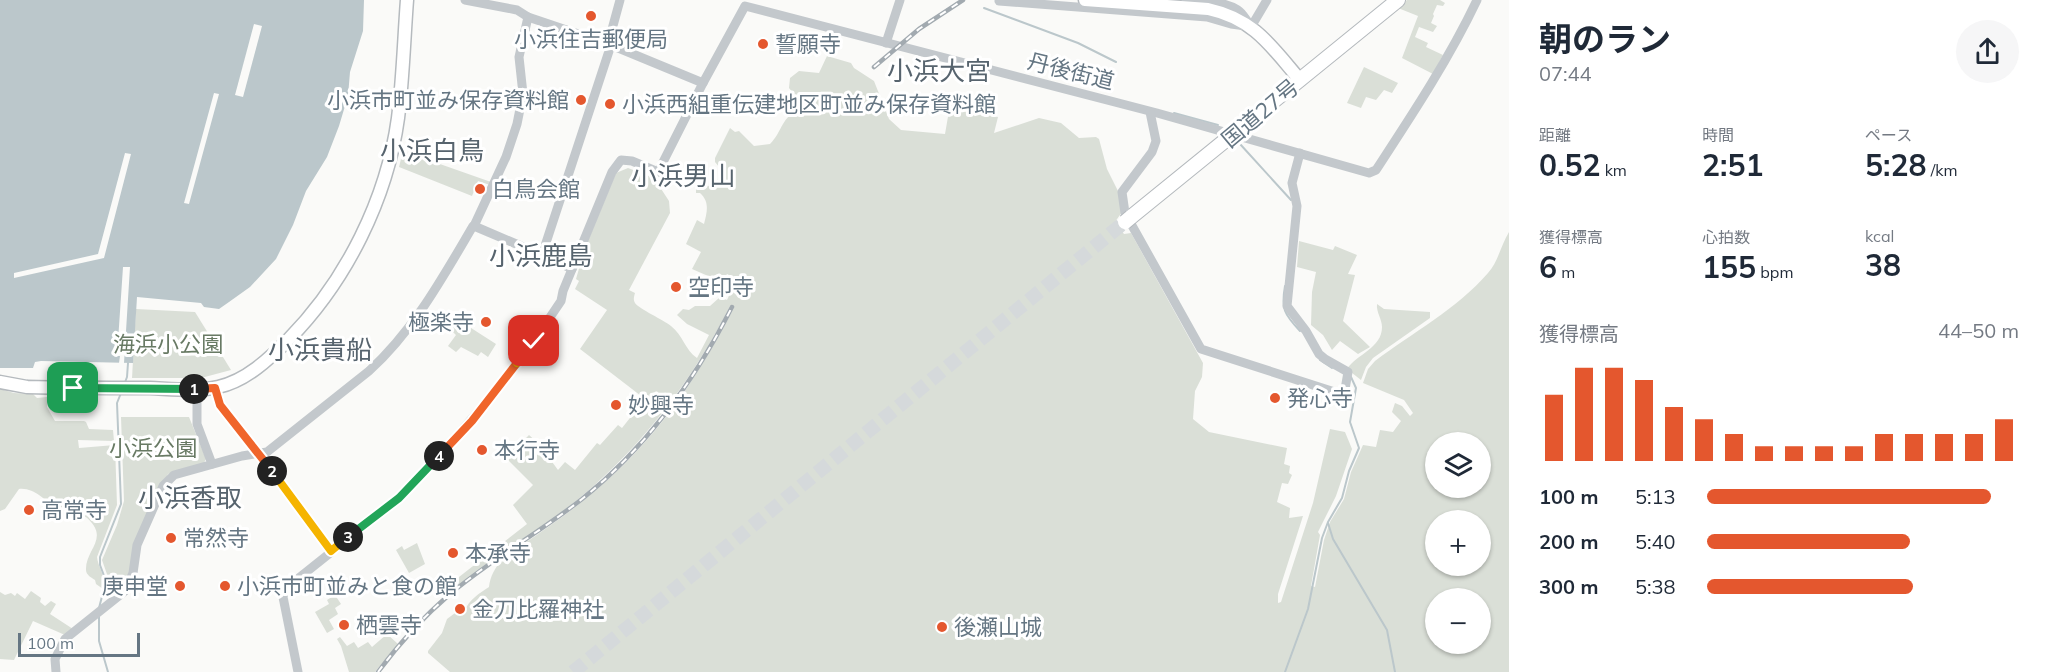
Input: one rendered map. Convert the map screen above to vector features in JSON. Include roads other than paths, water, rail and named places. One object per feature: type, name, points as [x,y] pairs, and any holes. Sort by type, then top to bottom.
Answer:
[{"type":"highway","name":"国道27号","points":[[1126,221],[1235,135],[1398,0]]},
{"type":"main road","points":[[0,382],[27,387],[197,389],[215,388],[235,381],[257,368],[310,316],[338,278],[363,232],[387,169],[395,133],[407,0]]},
{"type":"main road","points":[[1085,0],[1208,9],[1221,12],[1251,27],[1266,40],[1300,81]]},
{"type":"street","points":[[465,0],[518,5],[528,17],[609,44],[703,83]]},
{"type":"street","points":[[542,255],[565,188],[620,0]]},
{"type":"street","points":[[886,43],[900,0]]},
{"type":"street","points":[[1002,0],[999,1],[1207,17],[1251,27]]},
{"type":"street","points":[[1186,0],[1213,2],[1234,8],[1240,11],[1251,27]]},
{"type":"street","points":[[1233,0],[1241,7],[1251,27]]},
{"type":"street","points":[[1251,27],[1267,0]]},
{"type":"street","name":"丹後街道","points":[[572,269],[612,172],[621,160],[632,161],[658,172],[746,3],[1369,173],[1376,170],[1438,70],[1477,0]]},
{"type":"street","points":[[298,672],[283,597],[285,589],[399,498],[472,421],[534,341],[561,301],[562,291],[572,269],[474,226],[506,157],[517,124],[523,94],[519,57],[528,17]]},
{"type":"street","points":[[1150,112],[1156,141],[1152,152],[1122,192],[1123,206],[1201,350],[1344,395],[1348,372],[1319,354],[1306,331],[1287,306],[1297,206],[1292,183],[1300,153]]},
{"type":"street","points":[[56,672],[55,659],[65,639],[94,617],[128,586],[133,573],[137,545],[163,486],[174,475],[242,456],[267,452],[384,357],[410,327],[433,294],[473,226]]},
{"type":"street","points":[[215,388],[220,405],[331,551]]},
{"type":"street","points":[[197,389],[197,424],[212,464]]},
{"type":"waterway","points":[[984,8],[1078,43],[1116,62]]},
{"type":"waterway","points":[[1174,113],[1218,125]]},
{"type":"waterway","points":[[1240,144],[1291,200]]},
{"type":"waterway","points":[[1285,286],[1283,300],[1285,311],[1300,331]]},
{"type":"waterway","points":[[1320,360],[1332,368]]},
{"type":"waterway","points":[[124,385],[128,363]]},
{"type":"waterway","points":[[1285,672],[1308,609],[1322,538],[1342,498],[1349,471],[1359,448],[1350,422],[1356,388],[1351,377]]},
{"type":"waterway","points":[[99,608],[106,581],[100,565],[100,557],[121,504],[117,403],[121,393]]},
{"type":"waterway","points":[[1328,523],[1333,539],[1387,630],[1395,672]]},
{"type":"waterway","points":[[99,616],[99,641],[108,672]]},
{"type":"tunnel","points":[[573,672],[1121,225]]},
{"type":"railway","points":[[874,67],[919,29],[963,0]]},
{"type":"railway","points":[[378,672],[411,632],[449,595],[582,499],[628,457],[668,411],[702,360],[732,307]]},
{"type":"place","name":"小浜住吉郵便局","points":[[591,16]]},
{"type":"place","name":"誓願寺","points":[[763,44]]},
{"type":"place","name":"小浜市町並み保存資料館","points":[[581,100]]},
{"type":"place","name":"小浜西組重伝建地区町並み保存資料館","points":[[610,104]]},
{"type":"place","name":"白鳥会館","points":[[480,189]]},
{"type":"place","name":"空印寺","points":[[676,287]]},
{"type":"place","name":"極楽寺","points":[[486,322]]},
{"type":"place","name":"発心寺","points":[[1275,398]]},
{"type":"place","name":"妙興寺","points":[[616,405]]},
{"type":"place","name":"本行寺","points":[[482,450]]},
{"type":"place","name":"高常寺","points":[[29,510]]},
{"type":"place","name":"常然寺","points":[[171,538]]},
{"type":"place","name":"本承寺","points":[[453,553]]},
{"type":"place","name":"庚申堂","points":[[180,586]]},
{"type":"place","name":"小浜市町並みと食の館","points":[[225,586]]},
{"type":"place","name":"金刀比羅神社","points":[[460,609]]},
{"type":"place","name":"栖雲寺","points":[[344,625]]},
{"type":"place","name":"後瀬山城","points":[[942,627]]},
{"type":"district","name":"小浜大宮","points":[[939,70]]},
{"type":"district","name":"小浜白鳥","points":[[432,150]]},
{"type":"district","name":"小浜男山","points":[[683,175]]},
{"type":"district","name":"小浜鹿島","points":[[541,255]]},
{"type":"district","name":"小浜貴船","points":[[320,349]]},
{"type":"district","name":"小浜香取","points":[[190,497]]},
{"type":"park label","name":"海浜小公園","points":[[168,344]]},
{"type":"park label","name":"小浜公園","points":[[153,448]]}]
